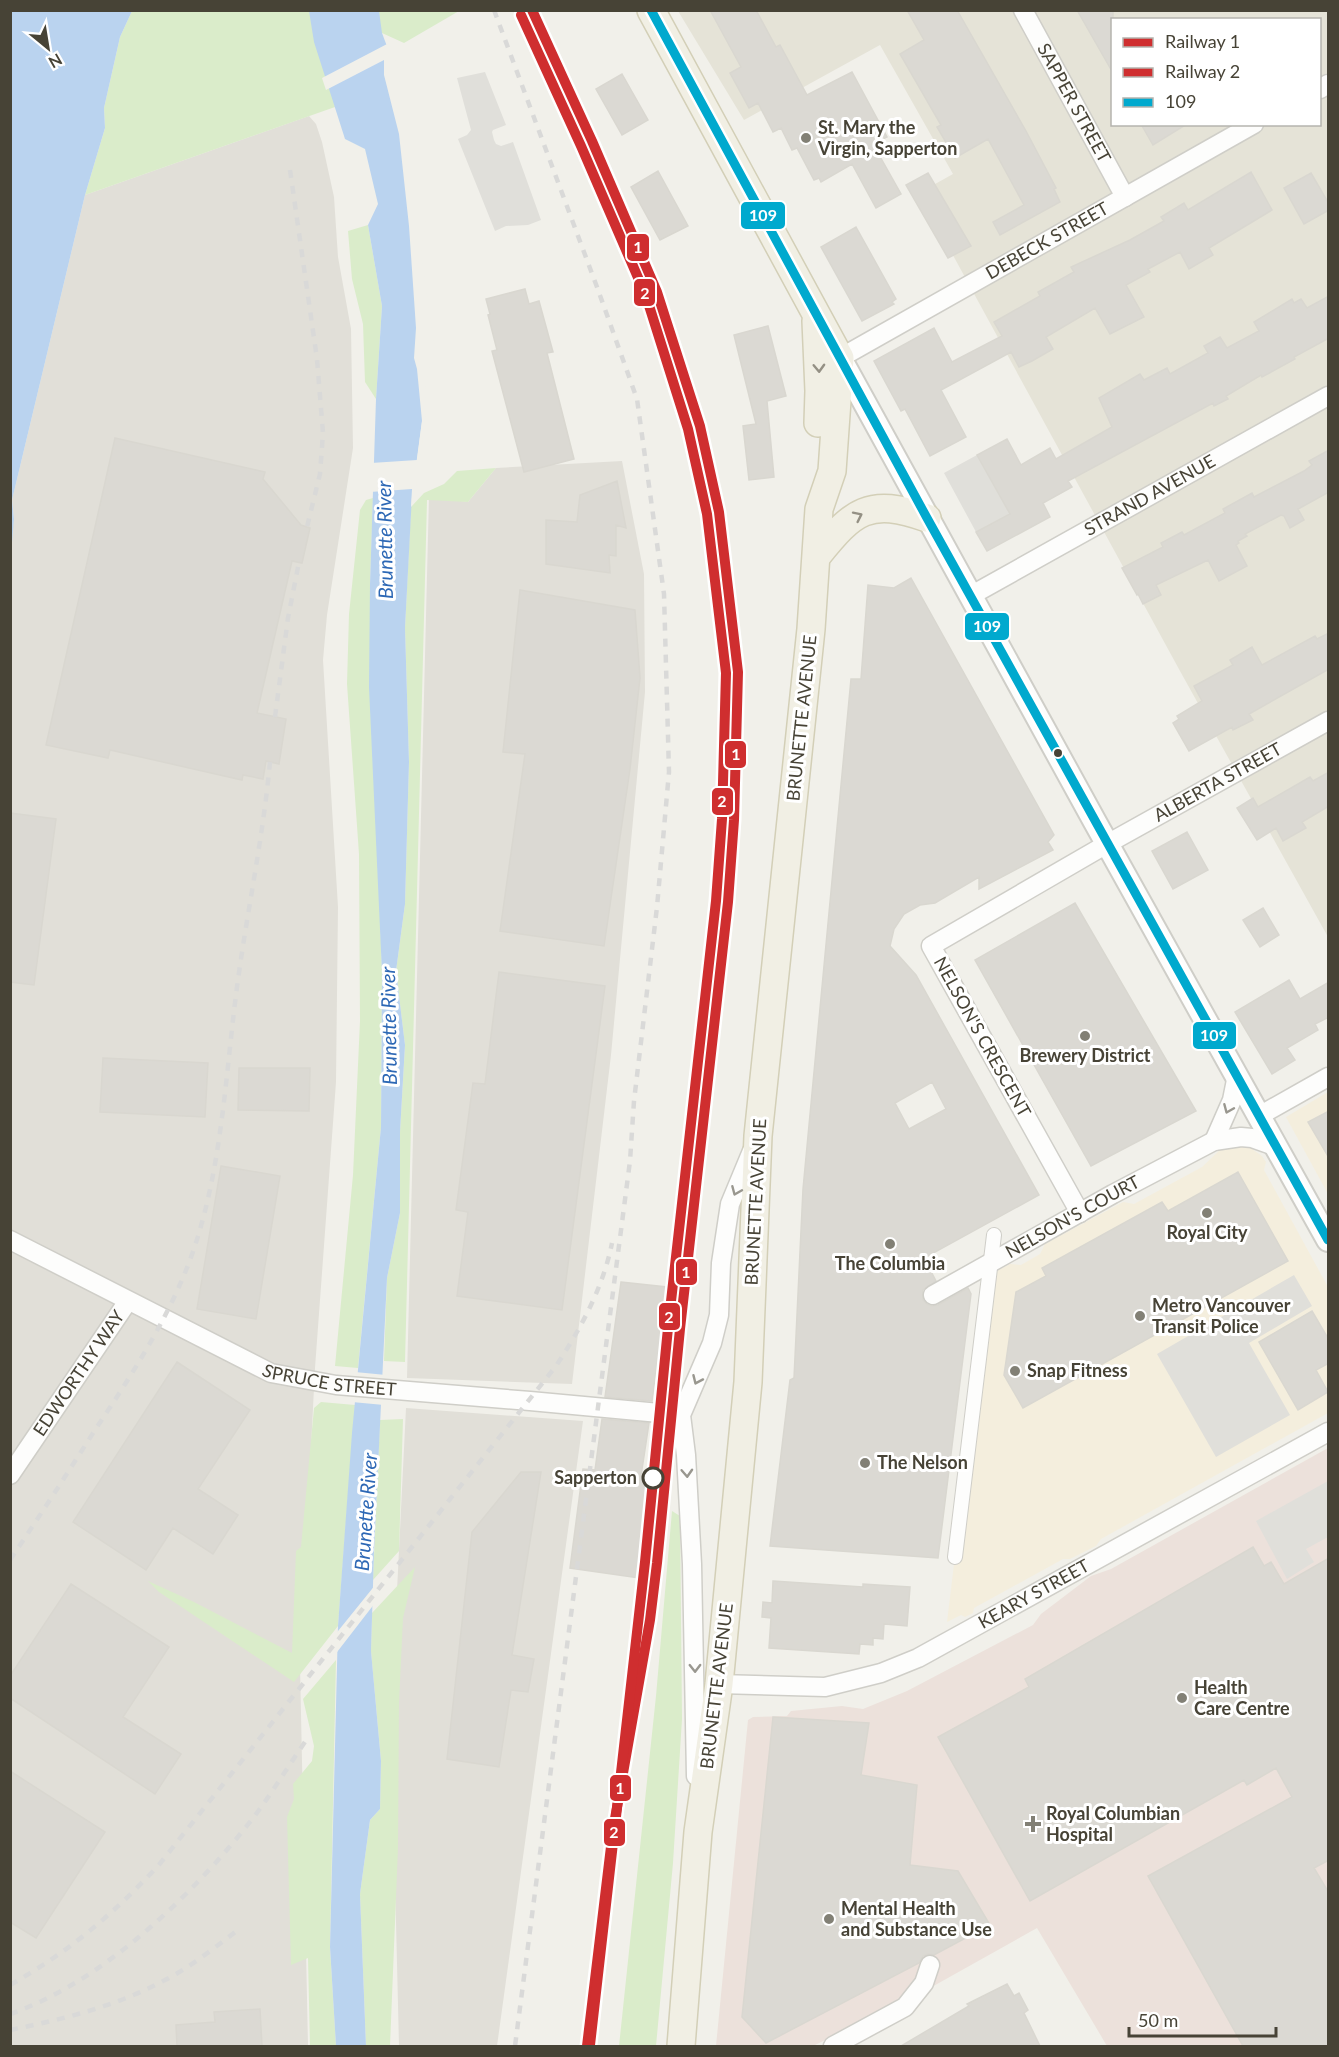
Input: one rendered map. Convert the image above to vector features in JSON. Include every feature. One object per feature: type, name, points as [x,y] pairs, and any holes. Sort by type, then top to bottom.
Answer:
[{"type":"main road","points":[[651,10],[840,358]]},
{"type":"main road","points":[[814,310],[819,371],[817,462],[819,509]]},
{"type":"main road","name":"BRUNETTE AVENUE","points":[[681,2046],[698,1832],[719,1684],[748,1382],[758,1137],[788,866],[817,556],[819,509],[832,471],[840,358]]},
{"type":"main road","points":[[817,556],[841,526],[855,516],[872,510],[905,510],[927,518]]},
{"type":"street","name":"SAPPER STREET","points":[[1023,10],[1125,197]]},
{"type":"street","name":"DEBECK STREET","points":[[840,358],[1250,126]]},
{"type":"street","points":[[840,358],[1107,844],[1329,1240]]},
{"type":"street","name":"STRAND AVENUE","points":[[970,596],[1329,396]]},
{"type":"street","name":"ALBERTA STREET","points":[[1107,844],[1329,721]]},
{"type":"street","name":"NELSON'S CRESCENT","points":[[1080,1213],[931,946],[1107,844]]},
{"type":"street","points":[[1214,1141],[1232,1100],[1237,1075]]},
{"type":"street","points":[[1259,1116],[1329,1077]]},
{"type":"street","points":[[698,1832],[693,1564],[681,1415],[712,1343],[719,1315],[721,1263],[730,1204],[758,1137]]},
{"type":"street","name":"NELSON'S COURT","points":[[933,1295],[1214,1141],[1241,1137],[1252,1138],[1277,1147]]},
{"type":"street","points":[[955,1557],[994,1235]]},
{"type":"street","name":"SPRUCE STREET","points":[[10,1240],[271,1373],[336,1385],[681,1415]]},
{"type":"street","name":"EDWORTHY WAY","points":[[10,1474],[128,1301]]},
{"type":"street","name":"KEARY STREET","points":[[719,1684],[825,1687],[891,1669],[918,1658],[1329,1431]]},
{"type":"street","points":[[833,2046],[905,2007],[924,1983],[930,1965]]},
{"type":"shaded area","points":[[678,11],[1328,11],[1328,937],[919,193],[953,174],[880,45],[744,120]]},
{"type":"shaded area","points":[[485,72],[506,125],[493,130],[494,140],[501,146],[513,142],[541,220],[528,225],[506,226],[495,231],[458,139],[467,135],[471,130],[457,78]]},
{"type":"shaded area","points":[[309,116],[316,124],[322,142],[334,197],[338,257],[351,329],[353,448],[327,615],[323,660],[338,907],[336,1082],[315,1368],[300,1666],[308,2046],[11,2046],[10,554],[14,518],[12,500],[85,195]]},
{"type":"shaded area","points":[[977,455],[1010,514],[976,532],[944,473]]},
{"type":"shaded area","points":[[622,461],[644,574],[645,692],[611,1055],[572,1384],[407,1378],[429,496],[468,502],[496,468]]},
{"type":"shaded area","points":[[1328,1092],[1328,1194],[1286,1117]]},
{"type":"shaded area","points":[[1236,1145],[1248,1146],[1262,1156],[1266,1162],[1264,1170],[1328,1287],[1328,1413],[1101,1539],[1096,1546],[1070,1559],[1063,1559],[974,1608],[973,1613],[965,1617],[961,1615],[947,1622],[989,1275],[1010,1264],[1021,1265],[1040,1254],[1045,1244],[1123,1202],[1134,1204],[1202,1167],[1221,1149]]},
{"type":"shaded area","points":[[1294,1275],[1312,1306],[1249,1343],[1290,1415],[1216,1457],[1157,1354]]},
{"type":"shaded area","points":[[406,1408],[583,1421],[497,2046],[399,2046],[391,1713]]},
{"type":"shaded area","name":"Royal Columbian Hospital","points":[[1328,1448],[1328,2046],[1107,2046],[1037,1928],[921,1993],[813,2046],[716,2046],[748,1720],[753,1717],[787,1716],[791,1711],[842,1706],[863,1709],[907,1691],[1033,1625],[1041,1614],[1091,1576],[1111,1569]]},
{"type":"shaded area","points":[[1328,1481],[1328,1537],[1306,1549],[1314,1562],[1287,1579],[1256,1521]]},
{"type":"green space","points":[[132,11],[318,11],[335,107],[85,195],[105,128],[104,108],[120,37]]},
{"type":"green space","points":[[359,11],[459,11],[404,43],[382,33],[384,75]]},
{"type":"green space","points":[[368,225],[382,306],[376,399],[365,382],[363,324],[352,279],[348,231]]},
{"type":"green space","points":[[496,468],[468,502],[427,500],[405,1362],[384,1361],[387,1278],[400,1213],[400,1132],[405,1045],[396,971],[405,904],[409,762],[405,628],[411,507],[424,493],[444,484],[457,471]]},
{"type":"green space","points":[[373,498],[370,584],[382,973],[381,1127],[358,1368],[335,1366],[353,1175],[360,1021],[359,854],[347,684],[349,614],[360,510],[366,500]]},
{"type":"green space","points":[[321,1402],[355,1405],[338,1626],[294,1682],[159,1592],[148,1581],[292,1653],[296,1551],[301,1547],[314,1408]]},
{"type":"green space","points":[[403,1419],[399,1551],[373,1580],[380,1420]]},
{"type":"green space","points":[[672,1511],[680,1516],[682,1719],[673,1863],[656,2046],[619,2046],[656,1696]]},
{"type":"green space","points":[[415,1567],[403,1618],[399,1702],[398,1848],[390,2046],[366,2046],[360,1894],[370,1820],[380,1809],[381,1761],[371,1651],[372,1613]]},
{"type":"green space","points":[[336,1660],[330,1947],[336,2046],[310,2046],[308,1958],[291,1965],[287,1817],[294,1799],[293,1784],[312,1761],[314,1746],[303,1699]]},
{"type":"water","points":[[11,10],[132,11],[120,37],[104,108],[105,128],[85,195],[12,500],[14,519],[11,554]]},
{"type":"water","name":"Brunette River","points":[[309,11],[379,11],[382,33],[394,65],[418,255],[423,381],[422,421],[412,495],[405,628],[409,762],[405,904],[396,971],[405,1045],[400,1132],[400,1213],[387,1278],[371,1651],[381,1761],[380,1809],[370,1820],[360,1894],[366,2046],[336,2046],[330,1947],[338,1626],[352,1433],[381,1127],[382,973],[369,687],[376,399],[382,306],[368,225],[378,204],[365,149],[345,139],[314,42]]},
{"type":"pier","points":[[389,43],[397,64],[404,118],[414,149],[426,217],[421,255],[435,349],[426,381],[425,422],[414,502],[411,507],[412,489],[370,492],[371,463],[417,460],[422,421],[414,358],[416,328],[409,226],[399,134],[384,75],[384,60],[326,90],[322,78]]},
{"type":"pier","points":[[355,1372],[386,1375],[384,1405],[352,1402]]},
{"type":"pier","points":[[376,1584],[375,1603],[334,1656],[334,1636]]},
{"type":"building","points":[[710,10],[756,10],[776,47],[780,45],[807,95],[852,72],[887,137],[873,144],[901,194],[876,208],[852,164],[821,182],[819,178],[814,180],[797,148],[792,150],[781,128],[773,132],[758,103],[749,108],[730,73],[741,67]]},
{"type":"building","points":[[907,10],[957,10],[1026,131],[1056,188],[1054,189],[1060,202],[1000,235],[993,222],[1024,205],[988,139],[955,158],[937,127],[941,125],[900,54],[924,40]]},
{"type":"building","points":[[1077,10],[1113,10],[1111,70]]},
{"type":"building","points":[[622,74],[648,120],[622,135],[596,89]]},
{"type":"building","points":[[1142,126],[1184,126],[1153,145]]},
{"type":"building","points":[[658,171],[688,226],[660,240],[631,187]]},
{"type":"building","points":[[1251,172],[1272,210],[1209,248],[1213,255],[1189,269],[1180,252],[1148,269],[1150,272],[1126,285],[1144,317],[1110,334],[1095,308],[1046,337],[1053,349],[1032,361],[1019,367],[1011,352],[941,390],[966,437],[930,456],[905,409],[901,411],[874,361],[934,328],[952,362],[1002,336],[994,322],[1040,296],[1038,292],[1074,272],[1071,267],[1130,240],[1164,221],[1161,217],[1184,203],[1188,210]]},
{"type":"building","points":[[928,173],[971,246],[948,258],[906,185]]},
{"type":"building","points":[[1311,173],[1329,204],[1329,210],[1304,224],[1284,188]]},
{"type":"building","points":[[856,227],[896,299],[892,302],[894,304],[862,321],[821,247]]},
{"type":"building","points":[[525,289],[529,304],[539,301],[553,352],[547,353],[574,459],[524,472],[492,351],[497,350],[486,299]]},
{"type":"building","points":[[1329,296],[1329,338],[1226,396],[1228,399],[1214,406],[1213,403],[1068,481],[1072,487],[1043,503],[1050,517],[987,551],[976,532],[1010,514],[977,455],[1007,439],[1021,465],[1050,448],[1056,459],[1112,427],[1099,398],[1140,374],[1144,380],[1167,368],[1170,374],[1208,353],[1204,346],[1220,337],[1227,348],[1259,331],[1254,322],[1292,299],[1294,303],[1301,299],[1307,308]]},
{"type":"building","points":[[768,326],[786,396],[767,401],[774,477],[749,480],[743,426],[756,424],[734,335]]},
{"type":"building","points":[[115,438],[265,472],[263,479],[301,525],[310,528],[302,563],[292,561],[257,713],[286,719],[279,764],[266,761],[263,779],[243,775],[242,780],[110,750],[108,758],[46,745]]},
{"type":"building","points":[[1329,450],[1329,495],[1327,493],[1298,509],[1304,520],[1290,528],[1284,516],[1281,515],[1245,534],[1247,536],[1238,541],[1236,545],[1247,566],[1219,581],[1208,560],[1156,585],[1161,595],[1143,604],[1122,568],[1163,547],[1161,543],[1182,532],[1184,535],[1225,513],[1223,509],[1252,493],[1254,497],[1304,471],[1312,465],[1309,461]]},
{"type":"building","points":[[617,481],[626,528],[616,525],[616,556],[609,555],[610,573],[546,564],[546,520],[577,522],[580,495]]},
{"type":"building","points":[[911,578],[1054,835],[1048,842],[1053,850],[979,889],[979,877],[935,903],[920,905],[904,914],[894,929],[890,946],[916,975],[1039,1195],[924,1258],[936,1281],[923,1290],[923,1300],[927,1304],[938,1305],[968,1288],[971,1294],[938,1558],[770,1546],[790,1380],[794,1378],[803,1189],[851,679],[861,679],[868,585],[894,588]],"holes":[[[932,1082],[946,1109],[909,1129],[895,1103]]]},
{"type":"building","points":[[520,590],[635,610],[640,678],[630,769],[604,946],[500,931],[525,754],[503,752]]},
{"type":"building","points":[[1329,633],[1329,669],[1249,714],[1253,720],[1233,730],[1232,727],[1189,751],[1173,723],[1179,719],[1177,716],[1202,701],[1194,686],[1233,665],[1230,660],[1252,647],[1262,665],[1315,636],[1317,639]]},
{"type":"building","points":[[1329,772],[1329,806],[1302,822],[1306,828],[1283,841],[1276,828],[1257,840],[1237,808],[1253,798],[1258,807],[1310,777],[1313,781]]},
{"type":"building","points":[[10,813],[56,819],[34,985],[10,982]]},
{"type":"building","points":[[1187,832],[1208,870],[1173,889],[1152,851]]},
{"type":"building","name":"Brewery District","points":[[1075,903],[1196,1111],[1091,1166],[975,960]]},
{"type":"building","points":[[1263,908],[1279,935],[1260,947],[1243,920]]},
{"type":"building","points":[[499,972],[605,986],[562,1310],[457,1296],[468,1212],[456,1210],[473,1083],[485,1084]]},
{"type":"building","points":[[1289,980],[1300,999],[1329,982],[1329,1017],[1315,1024],[1318,1030],[1287,1048],[1295,1060],[1272,1074],[1235,1012]]},
{"type":"building","points":[[103,1058],[208,1063],[205,1117],[100,1112]]},
{"type":"building","points":[[239,1068],[310,1068],[309,1111],[238,1110]]},
{"type":"building","points":[[1329,1111],[1329,1158],[1308,1122]]},
{"type":"building","points":[[221,1166],[280,1176],[256,1319],[197,1309]]},
{"type":"building","points":[[1238,1172],[1288,1261],[1023,1408],[1004,1375],[1016,1292],[1046,1276],[1042,1268],[1162,1202],[1168,1211]]},
{"type":"building","points":[[621,1282],[667,1287],[652,1401],[605,1397]]},
{"type":"building","points":[[1312,1311],[1329,1340],[1329,1363],[1316,1370],[1328,1392],[1298,1410],[1259,1342]]},
{"type":"building","points":[[177,1362],[250,1410],[198,1489],[238,1515],[213,1554],[173,1528],[146,1570],[73,1522]]},
{"type":"building","points":[[602,1419],[649,1423],[641,1476],[653,1477],[639,1578],[570,1568],[583,1469],[595,1470]]},
{"type":"building","points":[[521,1472],[541,1472],[512,1655],[534,1659],[528,1692],[511,1690],[499,1767],[447,1759],[472,1532]]},
{"type":"building","points":[[1253,1547],[1264,1566],[1271,1562],[1284,1584],[1329,1558],[1329,1860],[1314,1868],[1329,1893],[1329,2046],[1243,2046],[1148,1876],[1292,1797],[1276,1768],[1247,1785],[1244,1780],[1030,1901],[938,1737],[1029,1687],[1025,1679]]},
{"type":"building","points":[[773,1581],[863,1587],[863,1584],[910,1587],[907,1626],[884,1624],[883,1639],[873,1638],[873,1645],[860,1644],[859,1654],[769,1648],[771,1618],[762,1617],[763,1602],[772,1603]]},
{"type":"building","points":[[71,1584],[169,1647],[123,1717],[181,1754],[155,1794],[10,1698],[10,1676]]},
{"type":"building","name":"Mental Health and Substance Use","points":[[773,1717],[869,1723],[861,1775],[917,1785],[910,1865],[958,1871],[990,1925],[934,1955],[923,1956],[919,1963],[766,2043],[742,2017]]},
{"type":"building","points":[[10,1771],[105,1832],[36,1938],[10,1922]]},
{"type":"building","points":[[1007,1984],[1014,1996],[1019,1993],[1028,2010],[1024,2013],[1040,2046],[901,2046],[969,2006],[967,2004]]},
{"type":"building","points":[[260,2009],[262,2046],[177,2046],[176,2025],[215,2022],[214,2012]]},
{"type":"railway","points":[[494,10],[637,399],[664,594],[669,772],[657,907],[634,1101],[630,1161],[515,2046]]},
{"type":"railway","points":[[290,170],[317,359],[323,433],[320,474],[307,527]]},
{"type":"railway","points":[[275,717],[288,618],[299,562]]},
{"type":"railway","points":[[10,1560],[135,1369],[171,1305],[201,1227],[216,1159],[237,987],[270,762]]},
{"type":"railway","points":[[10,1985],[71,1946],[123,1901],[158,1866],[556,1366],[597,1292],[612,1243]]},
{"type":"railway","points":[[10,2014],[45,2000],[79,1981],[144,1933],[175,1905],[253,1818],[307,1739]]},
{"type":"railway","points":[[10,2030],[90,2011],[147,1989],[175,1975],[238,1930]]},
{"type":"rail line","name":"1","points":[[532,10],[657,292],[700,426],[719,512],[738,672],[734,820],[728,902],[680,1329],[657,1563],[650,1620],[613,1830],[587,2046]]},
{"type":"rail line","name":"2","points":[[521,15],[646,296],[688,429],[707,514],[726,673],[722,819],[716,901],[590,2045]]},
{"type":"transit line","name":"109","points":[[651,10],[927,518],[1328,1240]]},
{"type":"place","name":"St. Mary the Virgin, Sapperton","points":[[806,138]]},
{"type":"place","name":"Brewery District","points":[[1085,1036]]},
{"type":"place","name":"Royal City","points":[[1207,1213]]},
{"type":"place","name":"The Columbia","points":[[890,1244]]},
{"type":"place","name":"Metro Vancouver Transit Police","points":[[1140,1316]]},
{"type":"place","name":"Snap Fitness","points":[[1015,1371]]},
{"type":"place","name":"The Nelson","points":[[865,1463]]},
{"type":"place","name":"Sapperton","points":[[653,1478]]},
{"type":"place","name":"Health Care Centre","points":[[1182,1698]]},
{"type":"place","name":"Royal Columbian Hospital","points":[[1033,1824]]},
{"type":"place","name":"Mental Health and Substance Use","points":[[829,1919]]}]
